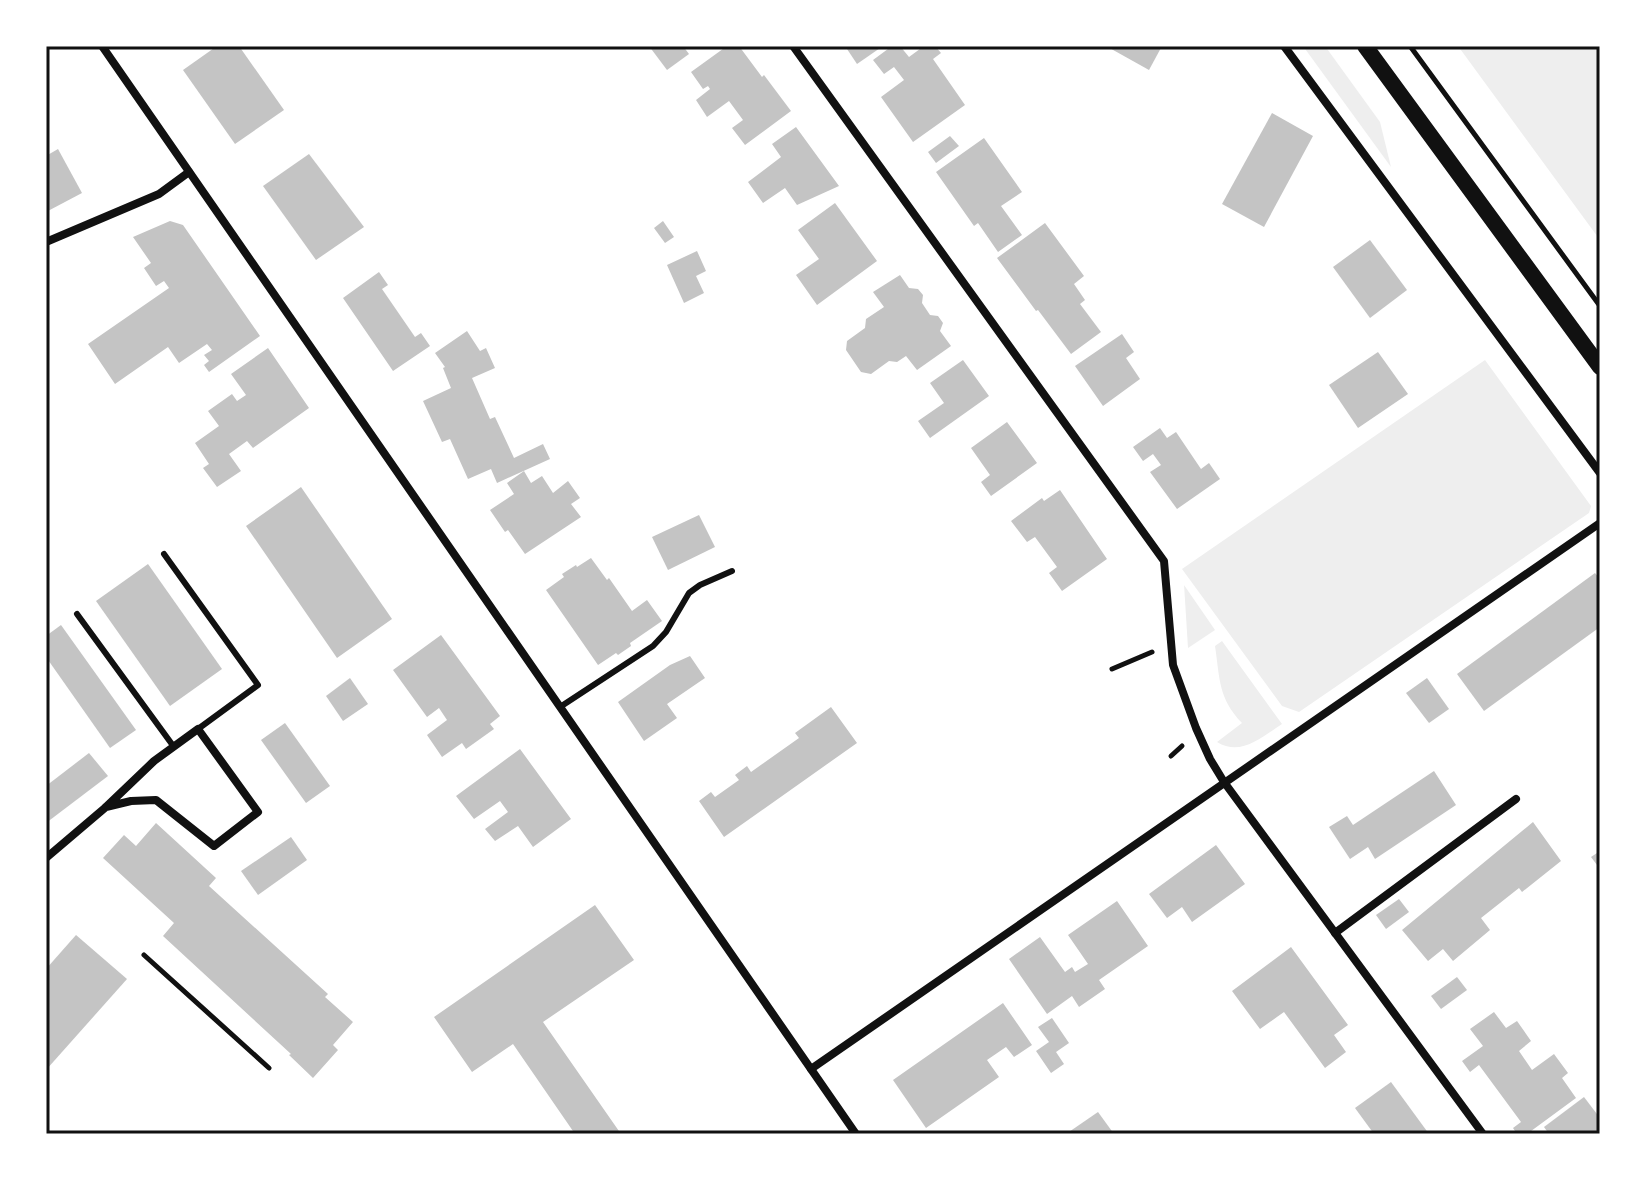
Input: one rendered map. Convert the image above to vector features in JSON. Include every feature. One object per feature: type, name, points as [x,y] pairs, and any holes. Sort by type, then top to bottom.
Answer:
[{"type":"main road","points":[[1365,46],[1600,367]]},
{"type":"street","points":[[102,46],[856,1134]]},
{"type":"street","points":[[793,46],[1164,561],[1173,665],[1210,759],[1483,1134]]},
{"type":"street","points":[[1284,46],[1600,473]]},
{"type":"street","points":[[46,242],[159,194],[189,172]]},
{"type":"street","points":[[811,1069],[1600,523]]},
{"type":"street","points":[[46,858],[154,761],[198,729],[258,812],[214,846],[156,800],[131,801],[106,807]]},
{"type":"street","points":[[1335,933],[1516,799]]},
{"type":"lane","points":[[164,554],[258,685],[198,729]]},
{"type":"lane","points":[[560,707],[653,646],[666,632],[689,593],[732,571]]},
{"type":"lane","points":[[77,614],[174,747]]},
{"type":"path","points":[[1410,46],[1600,306]]},
{"type":"path","points":[[1112,669],[1172,644]]},
{"type":"path","points":[[144,955],[269,1068]]},
{"type":"shaded area","points":[[1303,46],[1325,46],[1380,122],[1391,167]]},
{"type":"shaded area","points":[[1458,46],[1600,46],[1600,240]]},
{"type":"shaded area","points":[[1485,360],[1591,506],[1589,513],[1299,712],[1282,706],[1182,569]]},
{"type":"shaded area","points":[[1184,585],[1215,630],[1188,648]]},
{"type":"shaded area","points":[[1222,641],[1282,724],[1243,746],[1226,746],[1217,742],[1242,723],[1228,705],[1221,688],[1215,646]]},
{"type":"building","points":[[217,46],[239,46],[284,110],[235,144],[183,70]]},
{"type":"building","points":[[649,46],[683,46],[689,54],[667,70]]},
{"type":"building","points":[[727,46],[739,46],[791,111],[745,145],[732,128],[743,120],[729,101],[707,117],[696,100],[710,89],[708,86],[703,89],[691,72]]},
{"type":"building","points":[[845,46],[883,46],[857,64]]},
{"type":"building","points":[[892,46],[900,46],[909,57],[924,46],[935,46],[941,53],[933,59],[965,105],[913,142],[881,97],[904,80],[894,67],[884,74],[873,60]]},
{"type":"building","points":[[1106,46],[1162,46],[1149,70]]},
{"type":"building","points":[[1272,113],[1313,136],[1264,227],[1222,204]]},
{"type":"building","points":[[796,127],[839,186],[797,205],[785,188],[763,203],[748,182],[781,157],[772,144]]},
{"type":"building","points":[[950,136],[959,146],[936,163],[928,152]]},
{"type":"building","points":[[984,138],[1022,192],[1001,206],[1022,235],[998,252],[978,223],[974,226],[936,172]]},
{"type":"building","points":[[58,149],[82,193],[46,212],[46,156]]},
{"type":"building","points":[[309,154],[364,227],[316,260],[263,186]]},
{"type":"building","points":[[835,203],[877,261],[817,305],[796,275],[819,259],[798,230]]},
{"type":"building","points":[[170,221],[183,225],[260,336],[209,372],[204,365],[209,361],[204,355],[212,350],[207,344],[179,363],[168,347],[115,384],[88,344],[169,288],[164,281],[156,286],[144,268],[151,263],[133,237]]},
{"type":"building","points":[[663,221],[674,237],[665,243],[654,228]]},
{"type":"building","points":[[1045,223],[1084,276],[1074,284],[1085,300],[1080,304],[1101,332],[1071,354],[997,258]]},
{"type":"building","points":[[1370,240],[1407,290],[1370,318],[1333,267]]},
{"type":"building","points":[[697,251],[706,271],[696,276],[704,293],[684,303],[667,265]]},
{"type":"building","points":[[379,272],[388,285],[382,289],[415,337],[421,333],[430,346],[393,371],[343,298]]},
{"type":"building","points":[[900,275],[909,288],[918,289],[923,295],[922,303],[930,315],[938,316],[943,323],[940,331],[951,346],[917,370],[906,356],[897,362],[889,361],[871,374],[861,372],[846,350],[847,341],[865,328],[866,319],[884,307],[873,292]]},
{"type":"building","points":[[467,331],[480,351],[486,348],[495,368],[472,378],[490,419],[495,417],[514,458],[543,444],[550,459],[497,483],[491,469],[468,479],[450,439],[442,442],[423,401],[451,388],[445,367],[435,353]]},
{"type":"building","points":[[1122,334],[1134,352],[1126,358],[1140,379],[1103,406],[1075,366]]},
{"type":"building","points":[[268,348],[309,408],[253,448],[247,441],[229,454],[241,471],[217,487],[203,468],[209,464],[195,443],[219,426],[208,411],[232,394],[237,401],[246,395],[231,374]]},
{"type":"building","points":[[1378,352],[1408,394],[1358,428],[1329,385]]},
{"type":"building","points":[[963,360],[989,396],[930,438],[918,421],[944,403],[930,383]]},
{"type":"building","points":[[1007,422],[1037,463],[991,496],[981,482],[990,475],[971,448]]},
{"type":"building","points":[[1160,428],[1167,438],[1176,432],[1201,469],[1209,463],[1220,479],[1177,509],[1150,472],[1161,465],[1153,454],[1143,461],[1133,447]]},
{"type":"building","points":[[524,471],[531,483],[542,476],[553,493],[568,481],[580,498],[571,504],[581,517],[525,554],[490,510],[514,494],[507,483]]},
{"type":"building","points":[[301,487],[392,619],[337,658],[246,526]]},
{"type":"building","points":[[1060,490],[1107,559],[1062,591],[1049,573],[1057,567],[1035,537],[1027,542],[1011,521],[1042,498],[1044,501]]},
{"type":"building","points":[[699,515],[715,547],[668,570],[652,537]]},
{"type":"building","points":[[591,558],[632,611],[647,600],[662,621],[618,655],[616,653],[598,665],[546,590],[564,577],[562,574]]},
{"type":"building","points":[[148,564],[222,669],[170,706],[96,601]]},
{"type":"building","points":[[1595,573],[1600,579],[1600,627],[1484,711],[1457,674]]},
{"type":"building","points":[[61,625],[136,730],[110,748],[46,657],[46,636]]},
{"type":"building","points":[[441,635],[500,716],[490,724],[494,729],[466,749],[462,743],[442,757],[427,735],[447,720],[439,708],[427,717],[393,670]]},
{"type":"building","points":[[690,656],[705,678],[667,704],[677,718],[644,741],[618,702],[670,665]]},
{"type":"building","points":[[350,678],[368,704],[343,721],[326,696]]},
{"type":"building","points":[[1427,678],[1449,709],[1429,723],[1406,693]]},
{"type":"building","points":[[831,707],[857,743],[724,837],[699,801],[711,792],[715,797],[739,780],[735,775],[747,766],[751,772],[799,738],[795,733]]},
{"type":"building","points":[[285,723],[330,786],[306,803],[261,740]]},
{"type":"building","points":[[520,749],[571,819],[533,847],[518,826],[495,841],[485,829],[508,812],[500,801],[474,819],[456,796]]},
{"type":"building","points":[[89,753],[108,776],[46,823],[46,786]]},
{"type":"building","points":[[1434,771],[1456,805],[1375,859],[1368,847],[1350,859],[1329,827],[1347,816],[1353,825]]},
{"type":"building","points":[[1533,822],[1561,861],[1522,892],[1519,888],[1481,918],[1490,930],[1453,961],[1443,949],[1428,961],[1402,930]]},
{"type":"building","points":[[156,823],[216,878],[209,886],[328,994],[325,997],[353,1022],[333,1045],[338,1050],[313,1078],[163,936],[174,923],[103,858],[124,835],[136,846]]},
{"type":"building","points":[[291,837],[307,860],[258,895],[241,871]]},
{"type":"building","points":[[1216,845],[1245,884],[1192,922],[1182,907],[1167,918],[1149,894]]},
{"type":"building","points":[[1600,851],[1600,869],[1591,857]]},
{"type":"building","points":[[1399,899],[1409,912],[1386,929],[1376,915]]},
{"type":"building","points":[[1117,901],[1148,946],[1099,980],[1105,989],[1079,1007],[1072,996],[1047,1014],[1009,959],[1040,937],[1065,972],[1072,967],[1075,972],[1088,964],[1068,935]]},
{"type":"building","points":[[595,905],[634,960],[543,1022],[621,1134],[575,1134],[513,1044],[472,1072],[434,1017]]},
{"type":"building","points":[[76,935],[127,979],[46,1070],[46,969]]},
{"type":"building","points":[[1291,947],[1348,1025],[1334,1035],[1346,1052],[1325,1068],[1284,1012],[1260,1029],[1232,991]]},
{"type":"building","points":[[1457,977],[1467,990],[1441,1009],[1431,996]]},
{"type":"building","points":[[1003,1003],[1032,1045],[1014,1057],[1006,1047],[987,1060],[999,1077],[926,1128],[893,1080]]},
{"type":"building","points":[[1494,1012],[1506,1028],[1517,1021],[1531,1041],[1519,1051],[1532,1070],[1554,1054],[1568,1073],[1562,1078],[1576,1098],[1527,1134],[1517,1134],[1513,1128],[1521,1122],[1479,1065],[1470,1072],[1462,1061],[1483,1046],[1470,1029]]},
{"type":"building","points":[[1052,1018],[1069,1043],[1056,1052],[1064,1064],[1051,1073],[1036,1051],[1049,1042],[1038,1027]]},
{"type":"building","points":[[1391,1082],[1429,1134],[1374,1134],[1355,1108]]},
{"type":"building","points":[[1584,1097],[1600,1118],[1600,1128],[1592,1134],[1549,1134],[1544,1127]]},
{"type":"building","points":[[1098,1112],[1114,1134],[1066,1134]]}]
